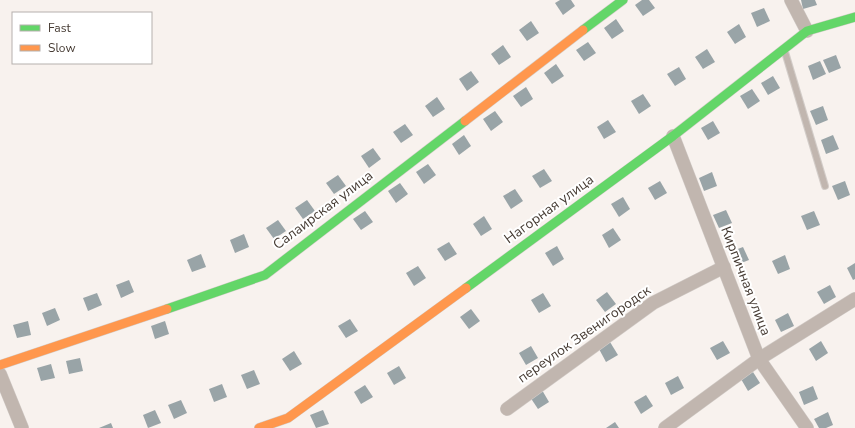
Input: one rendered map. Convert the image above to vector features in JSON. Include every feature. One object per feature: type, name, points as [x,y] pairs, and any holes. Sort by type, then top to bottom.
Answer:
[{"type":"street","name":"Салаирская улица","points":[[0,365],[98,333],[265,275],[623,0]]},
{"type":"street","points":[[790,0],[807,31]]},
{"type":"street","name":"Нагорная улица","points":[[259,428],[288,418],[673,136],[807,31],[855,17]]},
{"type":"street","name":"Кирпичная улица","points":[[673,136],[759,359],[807,428]]},
{"type":"street","name":"переулок Звенигородск","points":[[507,409],[653,303],[724,267]]},
{"type":"street","points":[[669,427],[759,359],[855,299]]},
{"type":"street","points":[[0,374],[22,428]]},
{"type":"lane","points":[[784,48],[825,186]]},
{"type":"building","points":[[560,0],[571,0],[575,6],[563,15],[555,3]]},
{"type":"building","points":[[642,0],[649,0],[655,8],[643,16],[635,5]]},
{"type":"building","points":[[801,0],[815,0],[817,5],[803,9]]},
{"type":"building","points":[[764,8],[770,21],[757,27],[751,13]]},
{"type":"building","points":[[616,19],[624,31],[612,39],[604,28]]},
{"type":"building","points":[[531,21],[539,33],[527,41],[519,30]]},
{"type":"building","points":[[739,24],[746,37],[735,44],[727,32]]},
{"type":"building","points":[[588,42],[596,53],[584,61],[576,50]]},
{"type":"building","points":[[503,45],[511,57],[499,65],[491,54]]},
{"type":"building","points":[[707,49],[715,62],[703,69],[695,57]]},
{"type":"building","points":[[836,55],[841,68],[829,73],[823,60]]},
{"type":"building","points":[[820,61],[826,74],[813,80],[808,66]]},
{"type":"building","points":[[556,64],[564,76],[552,84],[544,73]]},
{"type":"building","points":[[679,67],[686,79],[675,86],[667,74]]},
{"type":"building","points":[[471,71],[479,82],[467,91],[459,79]]},
{"type":"building","points":[[773,76],[780,88],[768,95],[761,83]]},
{"type":"building","points":[[526,87],[533,99],[521,107],[513,96]]},
{"type":"building","points":[[752,89],[760,101],[748,109],[740,96]]},
{"type":"building","points":[[643,94],[651,106],[639,114],[631,101]]},
{"type":"building","points":[[437,97],[445,109],[433,117],[425,106]]},
{"type":"building","points":[[823,106],[828,120],[816,125],[810,111]]},
{"type":"building","points":[[495,111],[503,122],[491,131],[483,119]]},
{"type":"building","points":[[608,120],[616,132],[604,139],[597,127]]},
{"type":"building","points":[[713,121],[720,133],[708,140],[701,128]]},
{"type":"building","points":[[405,124],[413,135],[401,143],[393,132]]},
{"type":"building","points":[[464,135],[471,146],[459,155],[452,144]]},
{"type":"building","points":[[833,135],[839,149],[826,154],[821,140]]},
{"type":"building","points":[[373,148],[381,159],[369,168],[361,156]]},
{"type":"building","points":[[428,164],[436,175],[424,184],[416,172]]},
{"type":"building","points":[[544,169],[552,181],[540,188],[532,176]]},
{"type":"building","points":[[712,172],[717,186],[704,191],[699,178]]},
{"type":"building","points":[[338,175],[346,186],[334,194],[326,183]]},
{"type":"building","points":[[660,181],[667,193],[655,200],[648,188]]},
{"type":"building","points":[[845,181],[850,195],[838,200],[832,186]]},
{"type":"building","points":[[400,183],[408,194],[396,203],[388,191]]},
{"type":"building","points":[[515,189],[523,201],[511,209],[503,196]]},
{"type":"building","points":[[623,197],[630,209],[619,217],[611,204]]},
{"type":"building","points":[[307,200],[315,211],[303,219],[295,208]]},
{"type":"building","points":[[726,210],[732,223],[719,228],[713,215]]},
{"type":"building","points":[[365,211],[373,222],[361,230],[353,219]]},
{"type":"building","points":[[814,211],[820,225],[807,230],[801,216]]},
{"type":"building","points":[[484,216],[492,229],[481,236],[473,224]]},
{"type":"building","points":[[278,220],[286,231],[274,239],[266,228]]},
{"type":"building","points":[[613,228],[621,240],[609,248],[602,235]]},
{"type":"building","points":[[244,234],[249,247],[235,253],[230,240]]},
{"type":"building","points":[[449,242],[457,254],[445,261],[437,249]]},
{"type":"building","points":[[557,246],[564,259],[553,266],[545,253]]},
{"type":"building","points":[[743,247],[749,260],[736,265],[730,252]]},
{"type":"building","points":[[201,254],[206,267],[192,272],[187,260]]},
{"type":"building","points":[[785,255],[790,269],[778,274],[772,261]]},
{"type":"building","points":[[855,263],[855,279],[853,280],[847,268]]},
{"type":"building","points":[[418,266],[426,278],[414,286],[406,273]]},
{"type":"building","points":[[129,280],[134,292],[121,298],[116,285]]},
{"type":"building","points":[[830,285],[836,297],[824,304],[817,292]]},
{"type":"building","points":[[607,292],[616,304],[605,312],[596,300]]},
{"type":"building","points":[[97,293],[102,305],[88,311],[83,298]]},
{"type":"building","points":[[543,293],[551,306],[539,313],[531,300]]},
{"type":"building","points":[[55,308],[60,320],[47,326],[42,313]]},
{"type":"building","points":[[471,309],[480,321],[469,329],[460,317]]},
{"type":"building","points":[[788,313],[794,326],[781,332],[775,320]]},
{"type":"building","points":[[350,319],[358,331],[346,338],[338,326]]},
{"type":"building","points":[[28,321],[31,335],[17,338],[13,325]]},
{"type":"building","points":[[165,321],[169,334],[155,339],[151,326]]},
{"type":"building","points":[[723,341],[730,353],[717,360],[710,348]]},
{"type":"building","points":[[821,341],[828,353],[816,361],[809,349]]},
{"type":"building","points":[[610,342],[618,355],[606,362],[599,349]]},
{"type":"building","points":[[531,346],[538,358],[526,365],[519,353]]},
{"type":"building","points":[[294,351],[302,364],[290,371],[282,359]]},
{"type":"building","points":[[80,358],[83,371],[69,374],[66,361]]},
{"type":"building","points":[[51,364],[55,378],[41,381],[37,368]]},
{"type":"building","points":[[399,366],[406,378],[394,385],[387,373]]},
{"type":"building","points":[[254,370],[260,384],[247,389],[241,375]]},
{"type":"building","points":[[753,372],[760,383],[748,391],[741,379]]},
{"type":"building","points":[[678,376],[684,388],[671,395],[665,383]]},
{"type":"building","points":[[222,384],[227,397],[214,402],[209,389]]},
{"type":"building","points":[[365,385],[373,397],[361,404],[354,392]]},
{"type":"building","points":[[813,386],[818,399],[804,405],[799,392]]},
{"type":"building","points":[[542,390],[549,402],[538,409],[530,397]]},
{"type":"building","points":[[646,395],[653,406],[641,414],[634,402]]},
{"type":"building","points":[[181,400],[187,413],[174,419],[168,405]]},
{"type":"building","points":[[155,410],[161,423],[148,428],[143,415]]},
{"type":"building","points":[[323,410],[329,424],[316,428],[310,415]]},
{"type":"building","points":[[828,412],[833,425],[826,428],[819,428],[814,419]]},
{"type":"building","points":[[615,422],[619,428],[606,428]]},
{"type":"building","points":[[111,423],[113,428],[99,428]]},
{"type":"traffic: fast","points":[[583,30],[623,0]]},
{"type":"traffic: fast","points":[[466,288],[673,136],[807,31],[855,17]]},
{"type":"traffic: fast","points":[[167,309],[265,275],[465,121]]},
{"type":"traffic: slow","points":[[465,121],[583,30]]},
{"type":"traffic: slow","points":[[259,428],[288,418],[466,288]]},
{"type":"traffic: slow","points":[[0,365],[167,309]]}]
